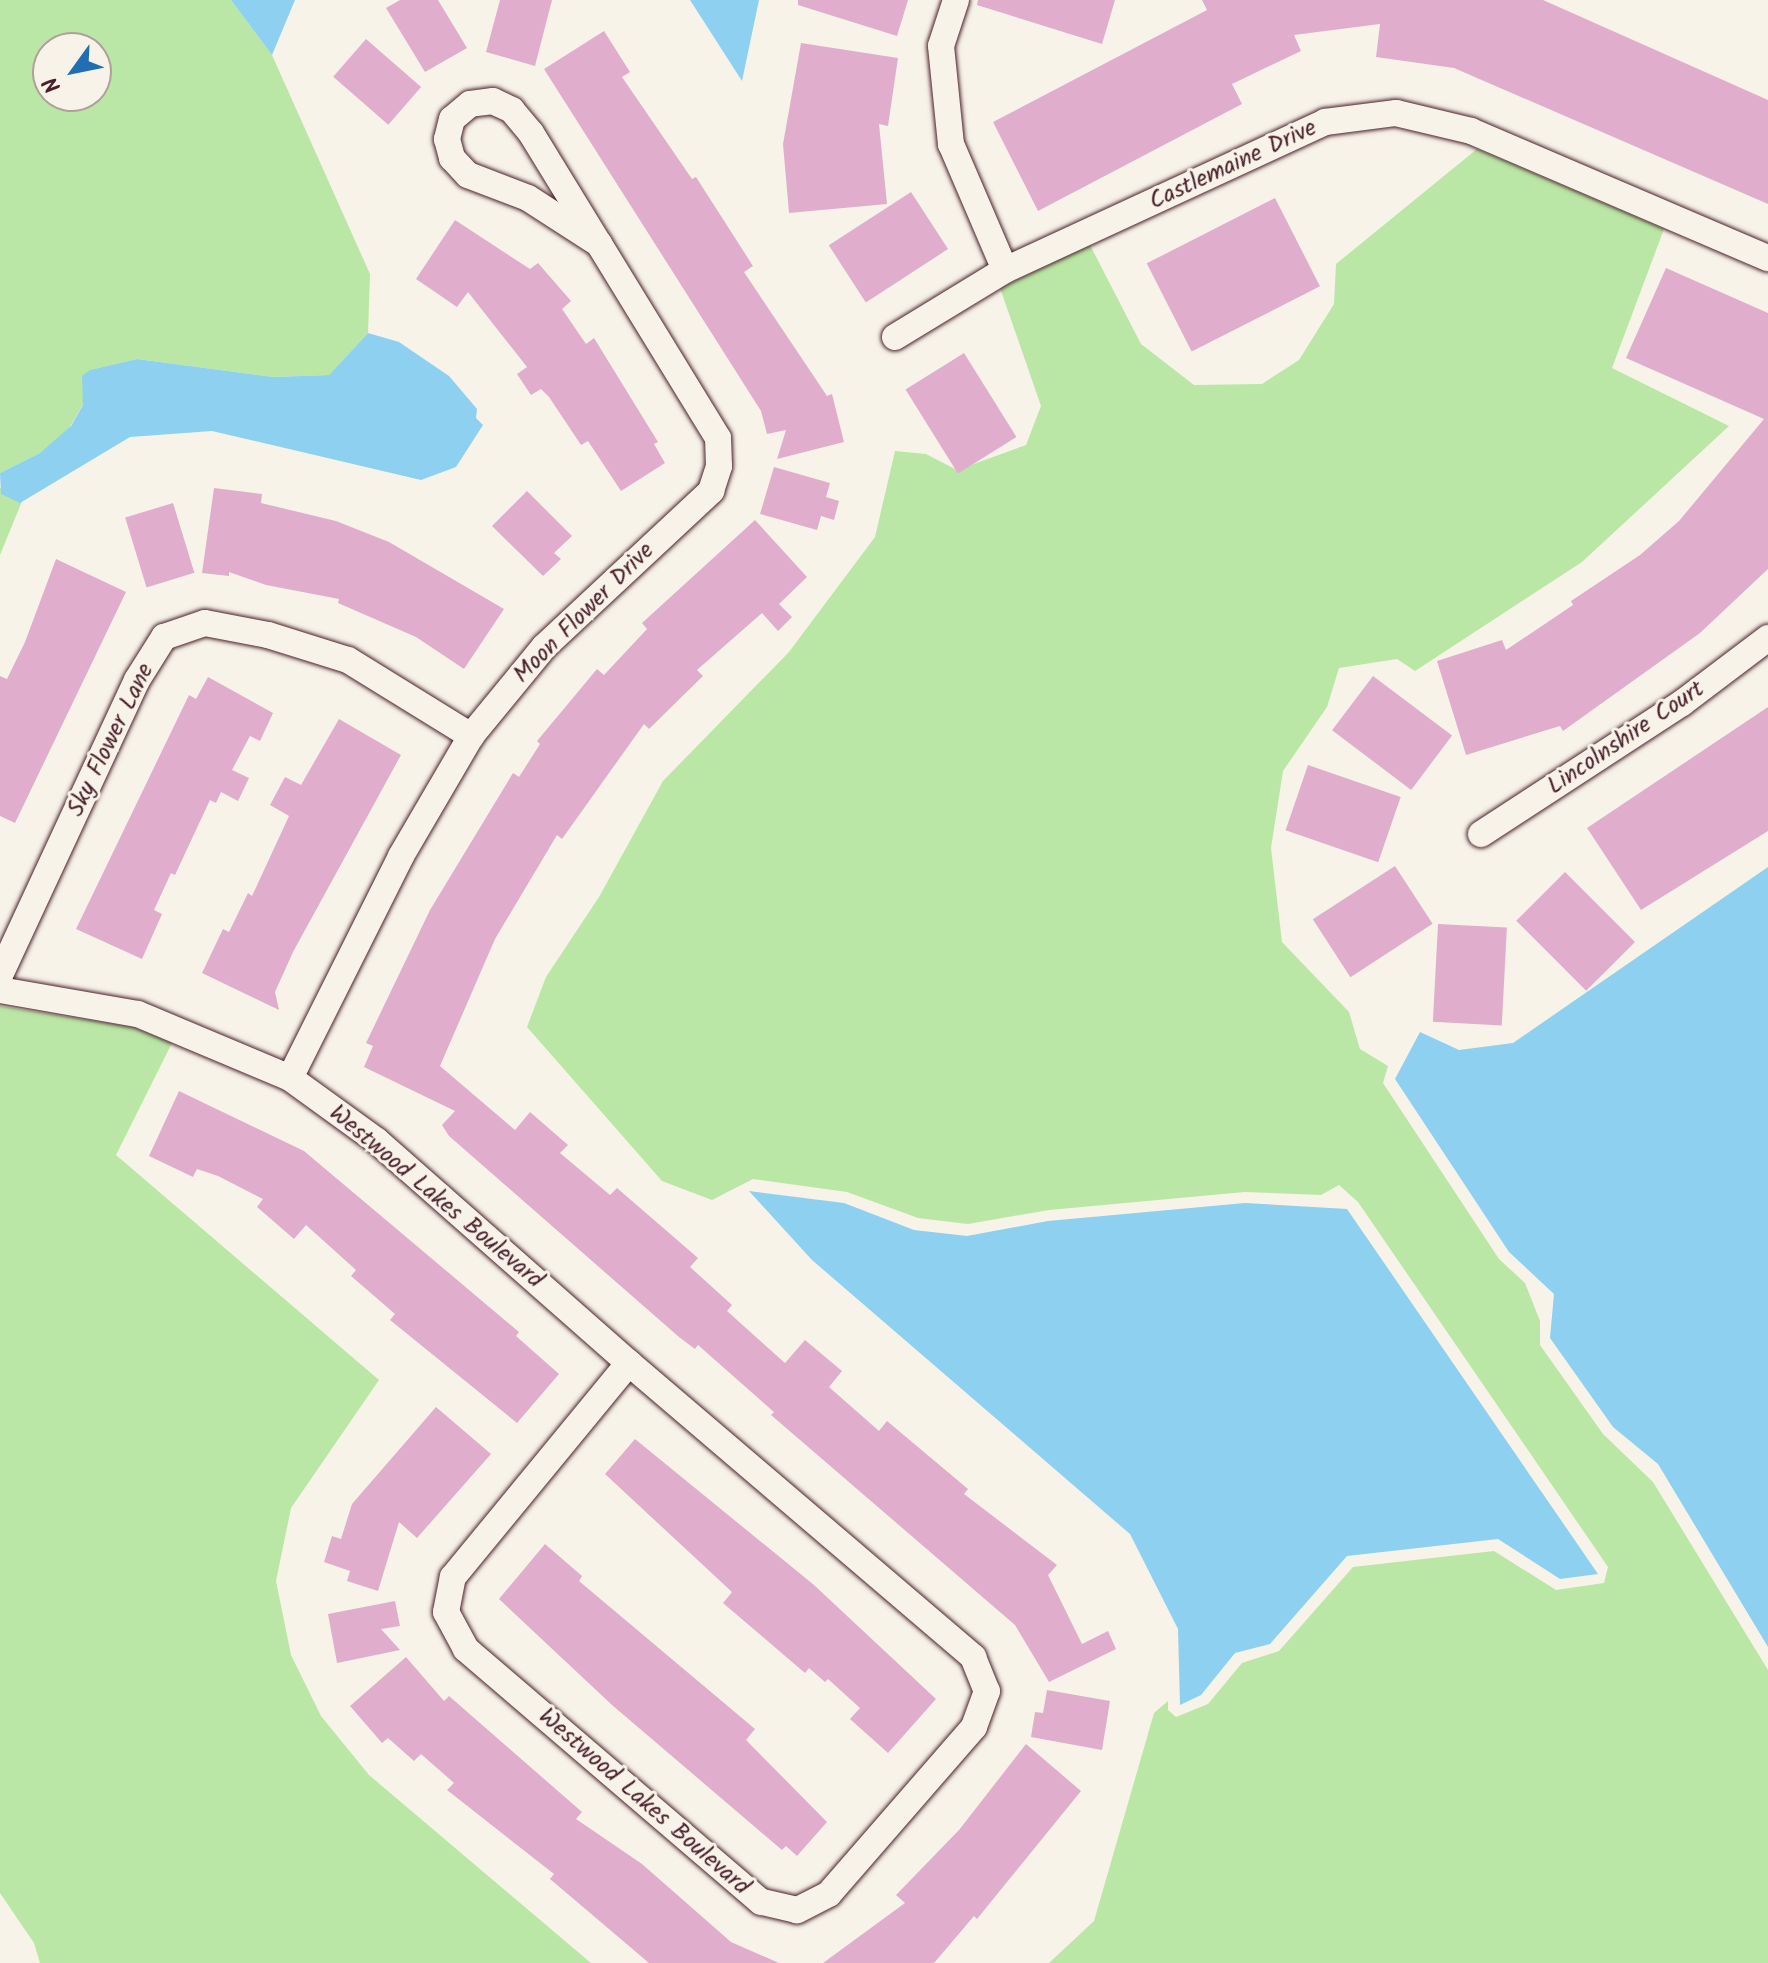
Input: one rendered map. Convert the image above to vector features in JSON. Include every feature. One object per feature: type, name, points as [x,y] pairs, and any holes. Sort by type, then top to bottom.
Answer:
[{"type":"street","points":[[956,0],[941,46],[951,144],[1005,270]]},
{"type":"street","name":"Moon Flower Drive","points":[[290,1078],[401,856],[471,736],[544,647],[711,491],[719,466],[718,438],[599,244],[512,110],[493,101],[470,104],[452,119],[447,139],[452,158],[468,175],[528,198],[599,244]]},
{"type":"street","name":"Castlemaine Drive","points":[[895,337],[1005,270],[1325,122],[1396,113],[1471,131],[1768,258]]},
{"type":"street","name":"Sky Flower Lane","points":[[0,975],[137,680],[164,637],[205,623],[308,647],[348,660],[471,736]]},
{"type":"street","name":"Lincolnshire Court","points":[[1481,834],[1682,703],[1768,638]]},
{"type":"street","name":"Westwood Lakes Boulevard","points":[[0,990],[138,1014],[290,1078],[377,1141],[629,1363],[973,1657],[987,1691],[974,1727],[829,1894],[797,1910],[761,1902],[749,1892],[466,1649],[446,1612],[453,1577],[629,1363]]},
{"type":"green space","points":[[0,0],[231,0],[272,55],[370,274],[368,333],[329,375],[273,377],[137,359],[91,370],[87,398],[68,430],[40,453],[0,473]]},
{"type":"green space","points":[[1477,149],[1664,229],[1612,368],[1729,426],[1582,562],[1415,671],[1397,659],[1339,668],[1327,707],[1283,771],[1271,848],[1282,942],[1349,1012],[1360,1049],[1388,1066],[1383,1083],[1499,1259],[1525,1283],[1540,1321],[1540,1345],[1603,1434],[1653,1482],[1768,1670],[1768,1963],[1049,1963],[1094,1921],[1154,1713],[1168,1701],[1168,1710],[1176,1717],[1208,1704],[1242,1663],[1279,1651],[1353,1567],[1494,1551],[1556,1590],[1604,1583],[1608,1567],[1358,1202],[1339,1185],[1321,1195],[1245,1192],[1049,1210],[968,1224],[918,1218],[847,1192],[753,1179],[712,1200],[662,1181],[527,1027],[546,977],[599,897],[663,781],[789,652],[875,537],[895,451],[926,454],[957,470],[1026,445],[1041,406],[1000,288],[1090,245],[1141,344],[1194,385],[1262,384],[1299,360],[1334,304],[1336,264]]},
{"type":"green space","points":[[0,488],[25,494],[0,555]]},
{"type":"green space","points":[[0,1006],[132,1027],[172,1043],[116,1155],[379,1380],[291,1508],[276,1581],[291,1655],[321,1716],[369,1775],[591,1963],[40,1963],[34,1943],[0,1893]]},
{"type":"water","points":[[231,0],[295,0],[272,55]]},
{"type":"water","points":[[690,0],[759,0],[742,81]]},
{"type":"water","points":[[368,333],[399,342],[449,376],[477,409],[476,418],[483,425],[456,467],[421,480],[212,431],[130,437],[20,503],[1,494],[0,473],[40,453],[71,426],[83,405],[82,376],[90,370],[137,359],[273,377],[329,375]]},
{"type":"water","points":[[1768,867],[1768,1647],[1658,1464],[1613,1427],[1550,1338],[1554,1294],[1509,1252],[1395,1079],[1420,1032],[1459,1050],[1513,1043]]},
{"type":"water","points":[[749,1191],[844,1203],[914,1230],[967,1236],[1048,1221],[1245,1203],[1347,1209],[1598,1574],[1560,1579],[1498,1539],[1347,1556],[1270,1644],[1235,1653],[1201,1695],[1180,1705],[1178,1629],[1130,1534],[812,1260]]},
{"type":"building","points":[[400,0],[438,0],[467,48],[425,72],[386,8]]},
{"type":"building","points":[[500,0],[552,0],[535,66],[486,52]]},
{"type":"building","points":[[798,0],[908,0],[897,36],[798,5]]},
{"type":"building","points":[[978,0],[1115,0],[1102,44],[977,5]]},
{"type":"building","points":[[1202,0],[1543,0],[1768,100],[1768,204],[1454,68],[1376,57],[1380,24],[1294,35],[1301,51],[1232,84],[1242,104],[1038,211],[993,122],[1207,10]]},
{"type":"building","points":[[604,31],[630,72],[622,77],[692,179],[696,177],[753,266],[744,272],[827,396],[832,394],[844,442],[777,459],[786,430],[767,434],[761,411],[544,69]]},
{"type":"building","points":[[366,39],[421,87],[388,125],[333,77]]},
{"type":"building","points":[[801,43],[898,58],[888,126],[879,124],[887,204],[789,213],[783,144]]},
{"type":"building","points":[[911,192],[948,249],[866,302],[829,245]]},
{"type":"building","points":[[1275,198],[1320,286],[1192,352],[1147,263]]},
{"type":"building","points":[[455,220],[530,269],[538,263],[571,301],[562,309],[586,344],[594,338],[658,442],[654,444],[665,463],[621,491],[588,441],[581,445],[549,397],[541,389],[531,395],[517,374],[527,367],[468,292],[457,307],[416,279]]},
{"type":"building","points":[[1666,268],[1768,313],[1768,569],[1700,633],[1563,731],[1560,726],[1466,755],[1437,661],[1502,640],[1506,650],[1573,605],[1571,601],[1640,555],[1679,521],[1764,419],[1626,358]]},
{"type":"building","points":[[964,353],[1016,437],[958,474],[905,390]]},
{"type":"building","points":[[774,467],[830,483],[826,497],[839,501],[834,520],[821,516],[817,530],[760,514]]},
{"type":"building","points":[[214,488],[262,494],[261,503],[336,521],[389,542],[504,609],[464,669],[416,637],[338,603],[339,599],[266,585],[229,572],[229,576],[202,573]]},
{"type":"building","points":[[527,491],[572,536],[554,553],[561,559],[543,576],[492,526]]},
{"type":"building","points":[[173,503],[194,573],[147,587],[125,518]]},
{"type":"building","points":[[755,520],[807,577],[779,604],[792,617],[778,631],[762,613],[697,670],[703,676],[649,729],[644,724],[562,839],[557,835],[495,939],[440,1066],[515,1130],[530,1112],[568,1145],[560,1153],[610,1195],[617,1188],[698,1258],[690,1267],[732,1305],[727,1311],[785,1363],[805,1340],[842,1371],[829,1387],[879,1431],[887,1421],[968,1489],[964,1494],[1057,1565],[1048,1575],[1082,1644],[1108,1631],[1116,1649],[1049,1682],[1015,1625],[771,1415],[774,1412],[698,1345],[695,1349],[679,1337],[449,1136],[442,1125],[455,1111],[364,1067],[373,1046],[366,1043],[430,910],[513,773],[519,777],[540,744],[537,741],[597,669],[604,675],[647,629],[642,623]]},
{"type":"building","points":[[56,559],[126,592],[15,823],[0,816],[0,676],[7,679],[25,642]]},
{"type":"building","points":[[1373,676],[1452,736],[1411,790],[1332,730]]},
{"type":"building","points":[[208,677],[273,713],[260,741],[250,736],[232,770],[249,778],[238,801],[221,792],[216,803],[210,800],[175,875],[171,873],[154,910],[162,914],[142,959],[76,929],[189,695],[196,699]]},
{"type":"building","points":[[1768,707],[1768,831],[1641,910],[1587,828]]},
{"type":"building","points":[[339,719],[401,755],[293,952],[275,992],[279,1010],[202,973],[223,929],[229,932],[248,893],[252,896],[289,816],[270,805],[285,777],[301,785]]},
{"type":"building","points":[[1308,765],[1401,797],[1378,862],[1286,830]]},
{"type":"building","points":[[1395,866],[1433,924],[1350,977],[1313,919]]},
{"type":"building","points":[[1565,872],[1635,942],[1586,991],[1516,921]]},
{"type":"building","points":[[1438,924],[1507,928],[1502,1025],[1433,1022]]},
{"type":"building","points":[[179,1091],[304,1151],[519,1332],[516,1336],[559,1374],[517,1423],[390,1320],[395,1314],[351,1276],[356,1270],[306,1225],[294,1239],[257,1207],[263,1199],[218,1176],[197,1169],[193,1177],[149,1156]]},
{"type":"building","points":[[436,1407],[491,1454],[417,1538],[399,1522],[378,1591],[347,1581],[350,1571],[324,1562],[332,1536],[341,1539],[352,1504]]},
{"type":"building","points":[[635,1439],[814,1585],[936,1699],[888,1753],[850,1719],[860,1708],[828,1679],[825,1682],[809,1668],[805,1673],[723,1603],[732,1592],[605,1474]]},
{"type":"building","points":[[545,1544],[582,1576],[579,1581],[755,1729],[746,1740],[827,1822],[797,1856],[786,1846],[782,1850],[612,1705],[499,1599]]},
{"type":"building","points":[[395,1601],[400,1626],[381,1629],[400,1650],[337,1663],[328,1614]]},
{"type":"building","points":[[406,1657],[444,1701],[449,1696],[582,1812],[576,1819],[642,1864],[731,1942],[779,1963],[649,1963],[550,1879],[554,1874],[447,1790],[454,1783],[421,1754],[414,1761],[388,1738],[382,1743],[350,1706]]},
{"type":"building","points":[[1047,1690],[1110,1701],[1102,1750],[1031,1737],[1035,1712],[1043,1713]]},
{"type":"building","points":[[1026,1744],[1081,1791],[977,1919],[974,1916],[934,1963],[823,1963],[905,1903],[896,1895],[959,1830]]}]
